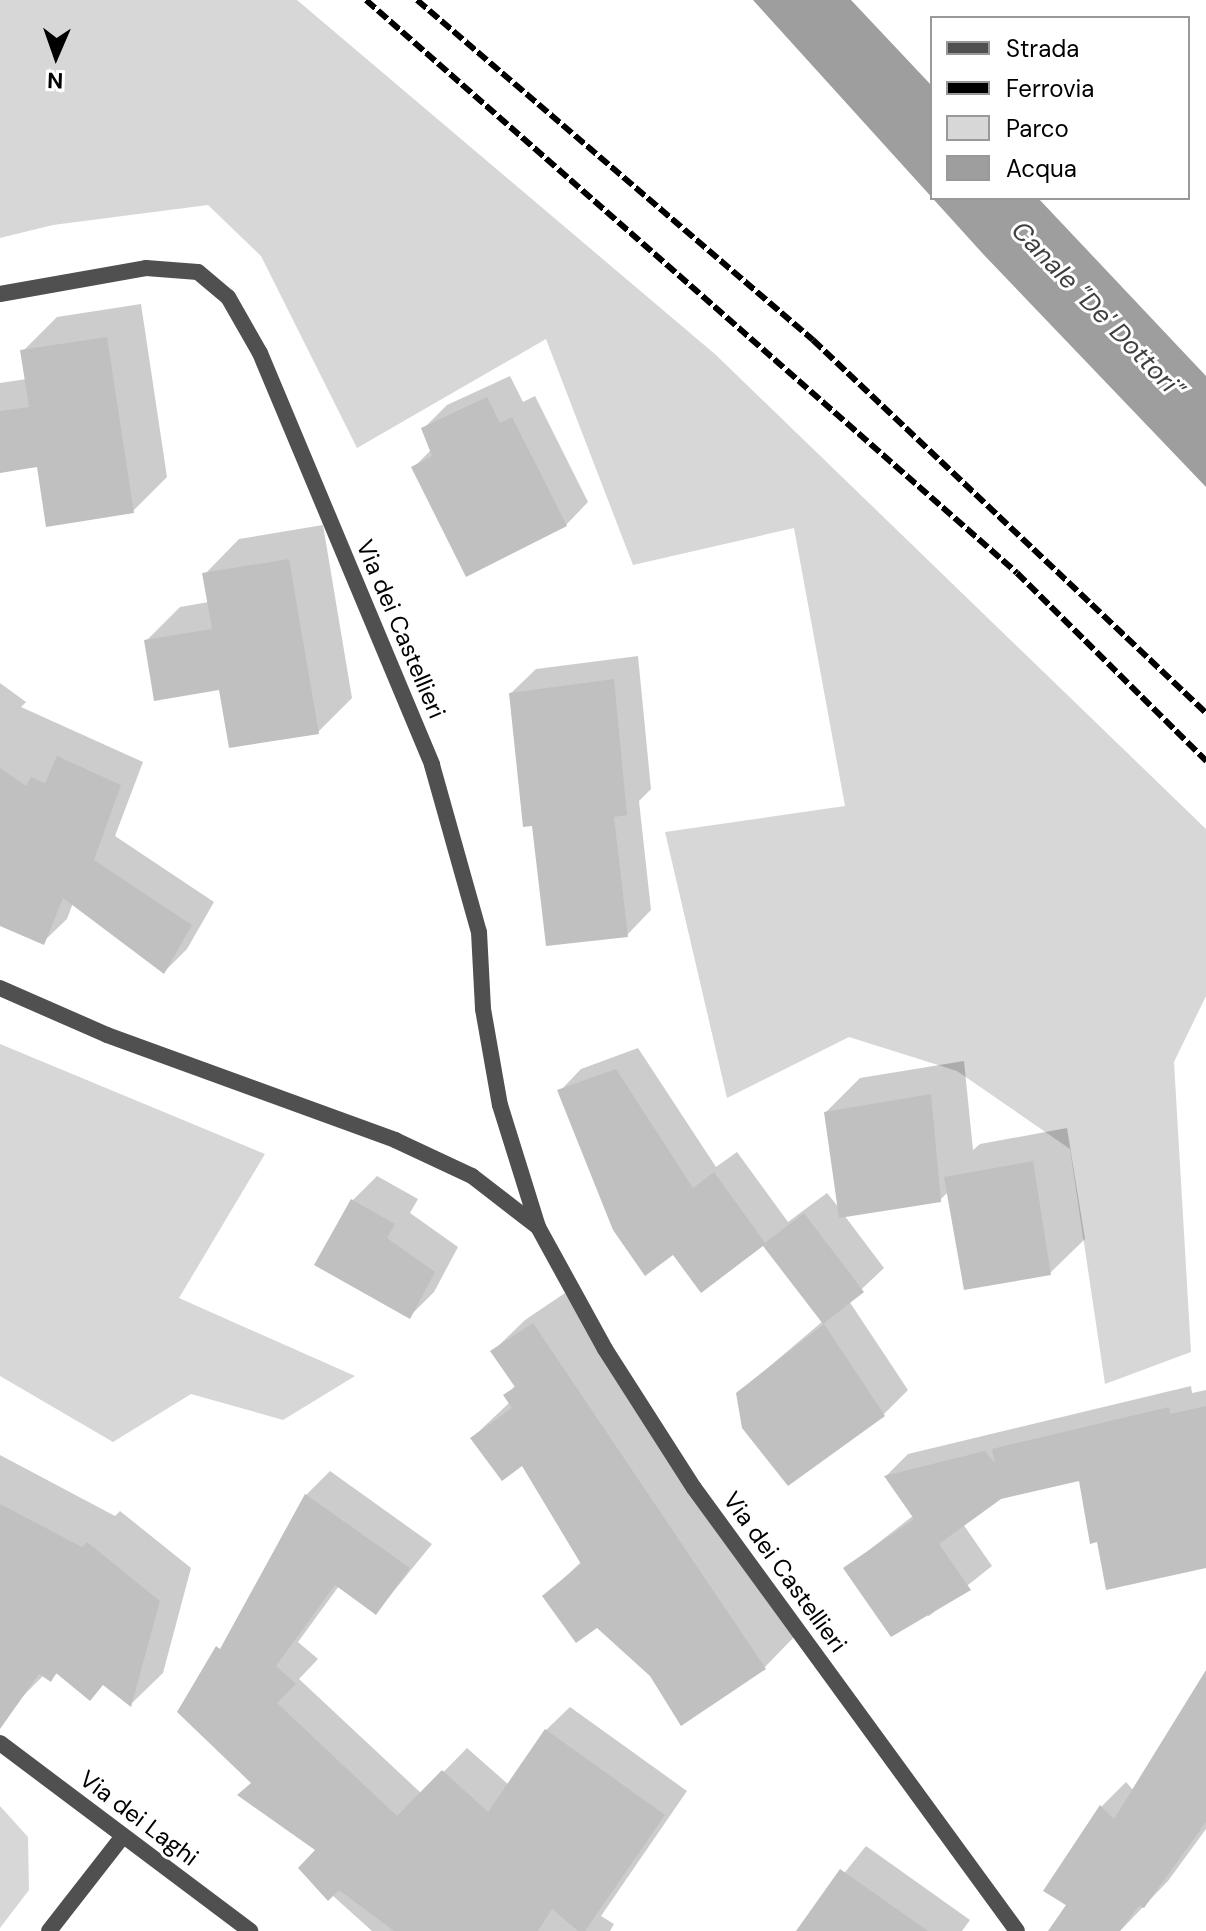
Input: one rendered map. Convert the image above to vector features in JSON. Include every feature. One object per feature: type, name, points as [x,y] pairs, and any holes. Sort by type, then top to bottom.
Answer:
[{"type":"street","name":"Via dei Castellieri","points":[[0,294],[146,268],[198,272],[228,297],[260,353],[432,765],[479,932],[483,1009],[500,1105],[538,1227],[605,1349],[694,1488],[1017,1931]]},
{"type":"street","name":"Via dei Castellieri","points":[[0,988],[107,1035],[395,1140],[472,1176],[538,1227]]},
{"type":"street","name":"Via dei Laghi","points":[[0,1743],[250,1931]]},
{"type":"street","points":[[49,1931],[123,1836]]},
{"type":"green space","points":[[0,0],[297,0],[716,355],[1206,829],[1206,996],[1174,1062],[1191,1352],[1105,1384],[1070,1149],[957,1071],[849,1037],[727,1098],[665,832],[845,806],[794,528],[633,565],[546,339],[357,448],[261,256],[208,205],[53,225],[0,238]]},
{"type":"green space","points":[[0,1044],[265,1154],[179,1298],[355,1376],[283,1420],[191,1394],[113,1442],[0,1376]]},
{"type":"green space","points":[[0,1806],[28,1837],[29,1890],[0,1928]]},
{"type":"water","points":[[753,0],[851,0],[930,84],[930,196]]},
{"type":"water","name":"Canale \"De' Dottori\"","points":[[934,200],[1040,200],[1206,376],[1206,487]]},
{"type":"building","points":[[107,337],[134,513],[46,527],[37,467],[0,473],[0,411],[29,407],[20,350]]},
{"type":"building","points":[[487,397],[500,423],[512,417],[567,526],[466,577],[411,467],[432,456],[421,428]]},
{"type":"building","points":[[289,559],[319,734],[229,748],[219,690],[154,701],[144,640],[212,629],[202,573]]},
{"type":"building","points":[[614,679],[627,815],[614,817],[628,937],[546,946],[532,826],[523,827],[509,693]]},
{"type":"building","points":[[57,756],[121,785],[94,860],[192,925],[164,974],[63,898],[44,945],[0,926],[0,768],[26,786],[31,777],[45,783]]},
{"type":"building","points":[[616,1069],[693,1188],[714,1172],[765,1243],[804,1213],[864,1292],[823,1324],[763,1246],[701,1293],[673,1255],[645,1276],[613,1230],[557,1090]]},
{"type":"building","points":[[931,1094],[941,1202],[839,1218],[824,1112]]},
{"type":"building","points":[[1033,1161],[1051,1275],[964,1290],[944,1177]]},
{"type":"building","points":[[351,1199],[395,1224],[387,1238],[435,1272],[410,1319],[314,1265]]},
{"type":"building","points":[[533,1323],[766,1669],[681,1726],[650,1676],[597,1628],[576,1643],[542,1596],[581,1564],[522,1466],[502,1481],[470,1438],[512,1408],[503,1395],[515,1387],[490,1351]]},
{"type":"building","points":[[824,1324],[885,1416],[788,1486],[742,1428],[736,1393]]},
{"type":"building","points":[[1206,1406],[1206,1568],[1106,1590],[1097,1542],[1090,1544],[1079,1481],[1001,1499],[939,1544],[971,1590],[891,1637],[843,1568],[914,1519],[884,1476],[985,1451],[995,1463],[992,1449],[1169,1407],[1170,1414]]},
{"type":"building","points":[[305,1494],[410,1568],[376,1615],[335,1585],[276,1666],[296,1684],[277,1703],[397,1816],[442,1770],[488,1812],[545,1729],[665,1815],[585,1931],[578,1931],[552,1909],[538,1931],[394,1931],[339,1890],[328,1901],[298,1868],[315,1850],[237,1795],[251,1783],[177,1712],[216,1646],[220,1649]]},
{"type":"building","points":[[0,1504],[82,1547],[87,1542],[160,1601],[131,1707],[103,1685],[90,1701],[56,1673],[51,1682],[39,1674],[0,1729]]},
{"type":"building","points":[[1206,1670],[1206,1822],[1144,1908],[1139,1906],[1120,1931],[1048,1931],[1066,1905],[1043,1891],[1100,1805],[1114,1819]]},
{"type":"building","points":[[840,1869],[928,1931],[796,1931]]},
{"type":"railway","points":[[366,0],[1017,573],[1206,761]]},
{"type":"railway","points":[[417,0],[813,340],[1206,713]]}]
